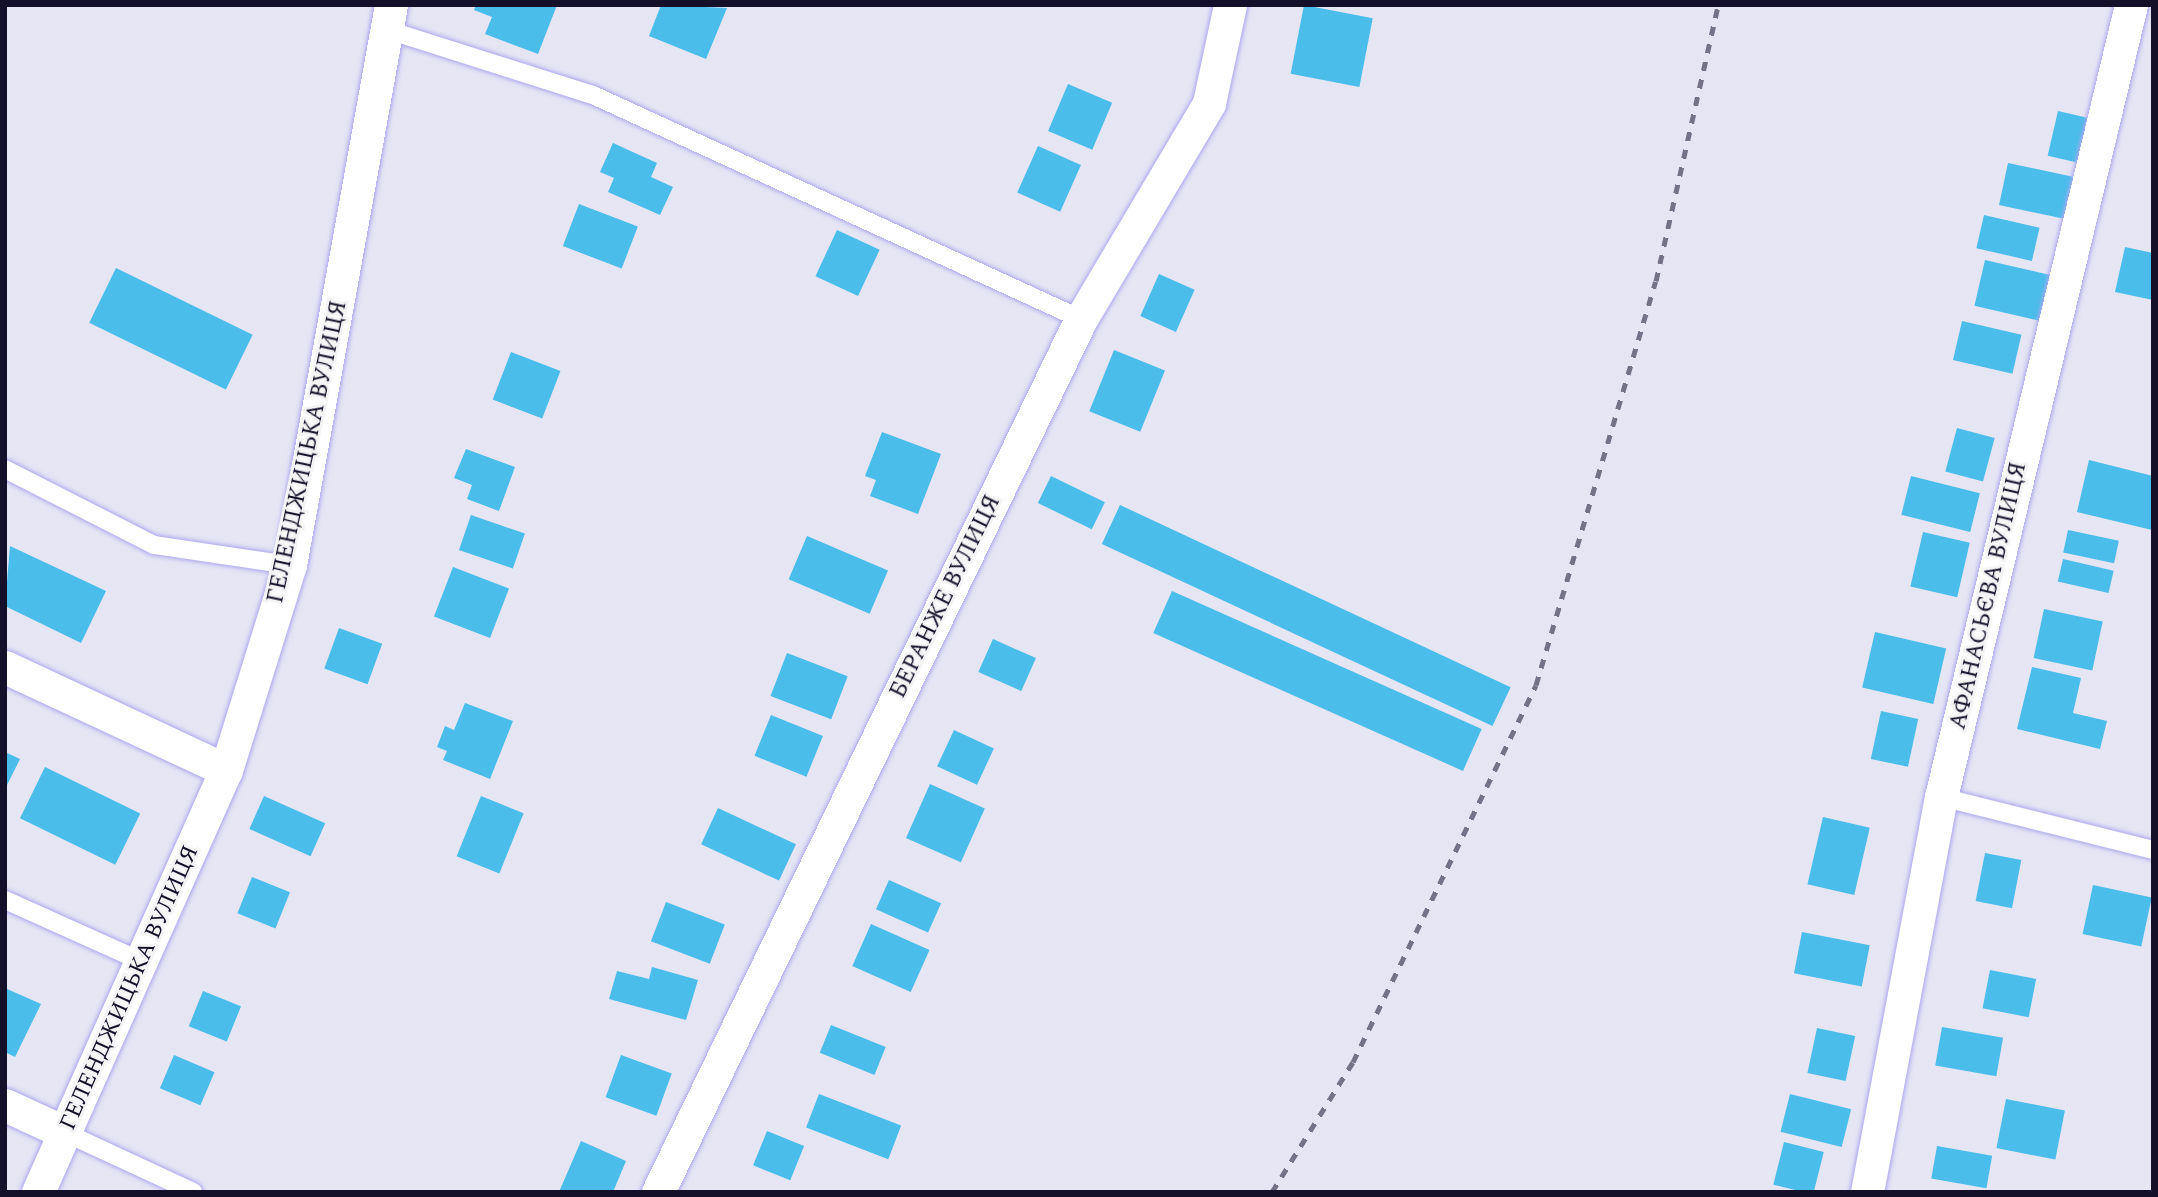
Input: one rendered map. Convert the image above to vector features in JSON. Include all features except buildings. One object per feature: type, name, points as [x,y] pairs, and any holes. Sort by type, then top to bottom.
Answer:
[{"type":"street","name":"БЕРАНЖЕ ВУЛИЦЯ","points":[[658,1192],[1081,319],[1209,103],[1230,5]]},
{"type":"street","name":"АФАНАСЬЄВА ВУЛИЦЯ","points":[[1867,1192],[1941,797],[2131,5]]},
{"type":"street","name":"ГЕЛЕНДЖИЦЬКА ВУЛИЦЯ","points":[[38,1192],[226,770],[290,565],[391,18]]},
{"type":"street","points":[[5,667],[226,770]]},
{"type":"street","points":[[5,1105],[66,1133]]},
{"type":"lane","points":[[391,18],[593,95],[1081,319]]},
{"type":"lane","points":[[5,469],[153,545],[290,565]]},
{"type":"lane","points":[[1941,797],[2153,850]]},
{"type":"lane","points":[[5,900],[141,961]]},
{"type":"lane","points":[[66,1133],[193,1192]]},
{"type":"railway","points":[[1272,1192],[1353,1062],[1536,685],[1656,281],[1718,5]]}]
